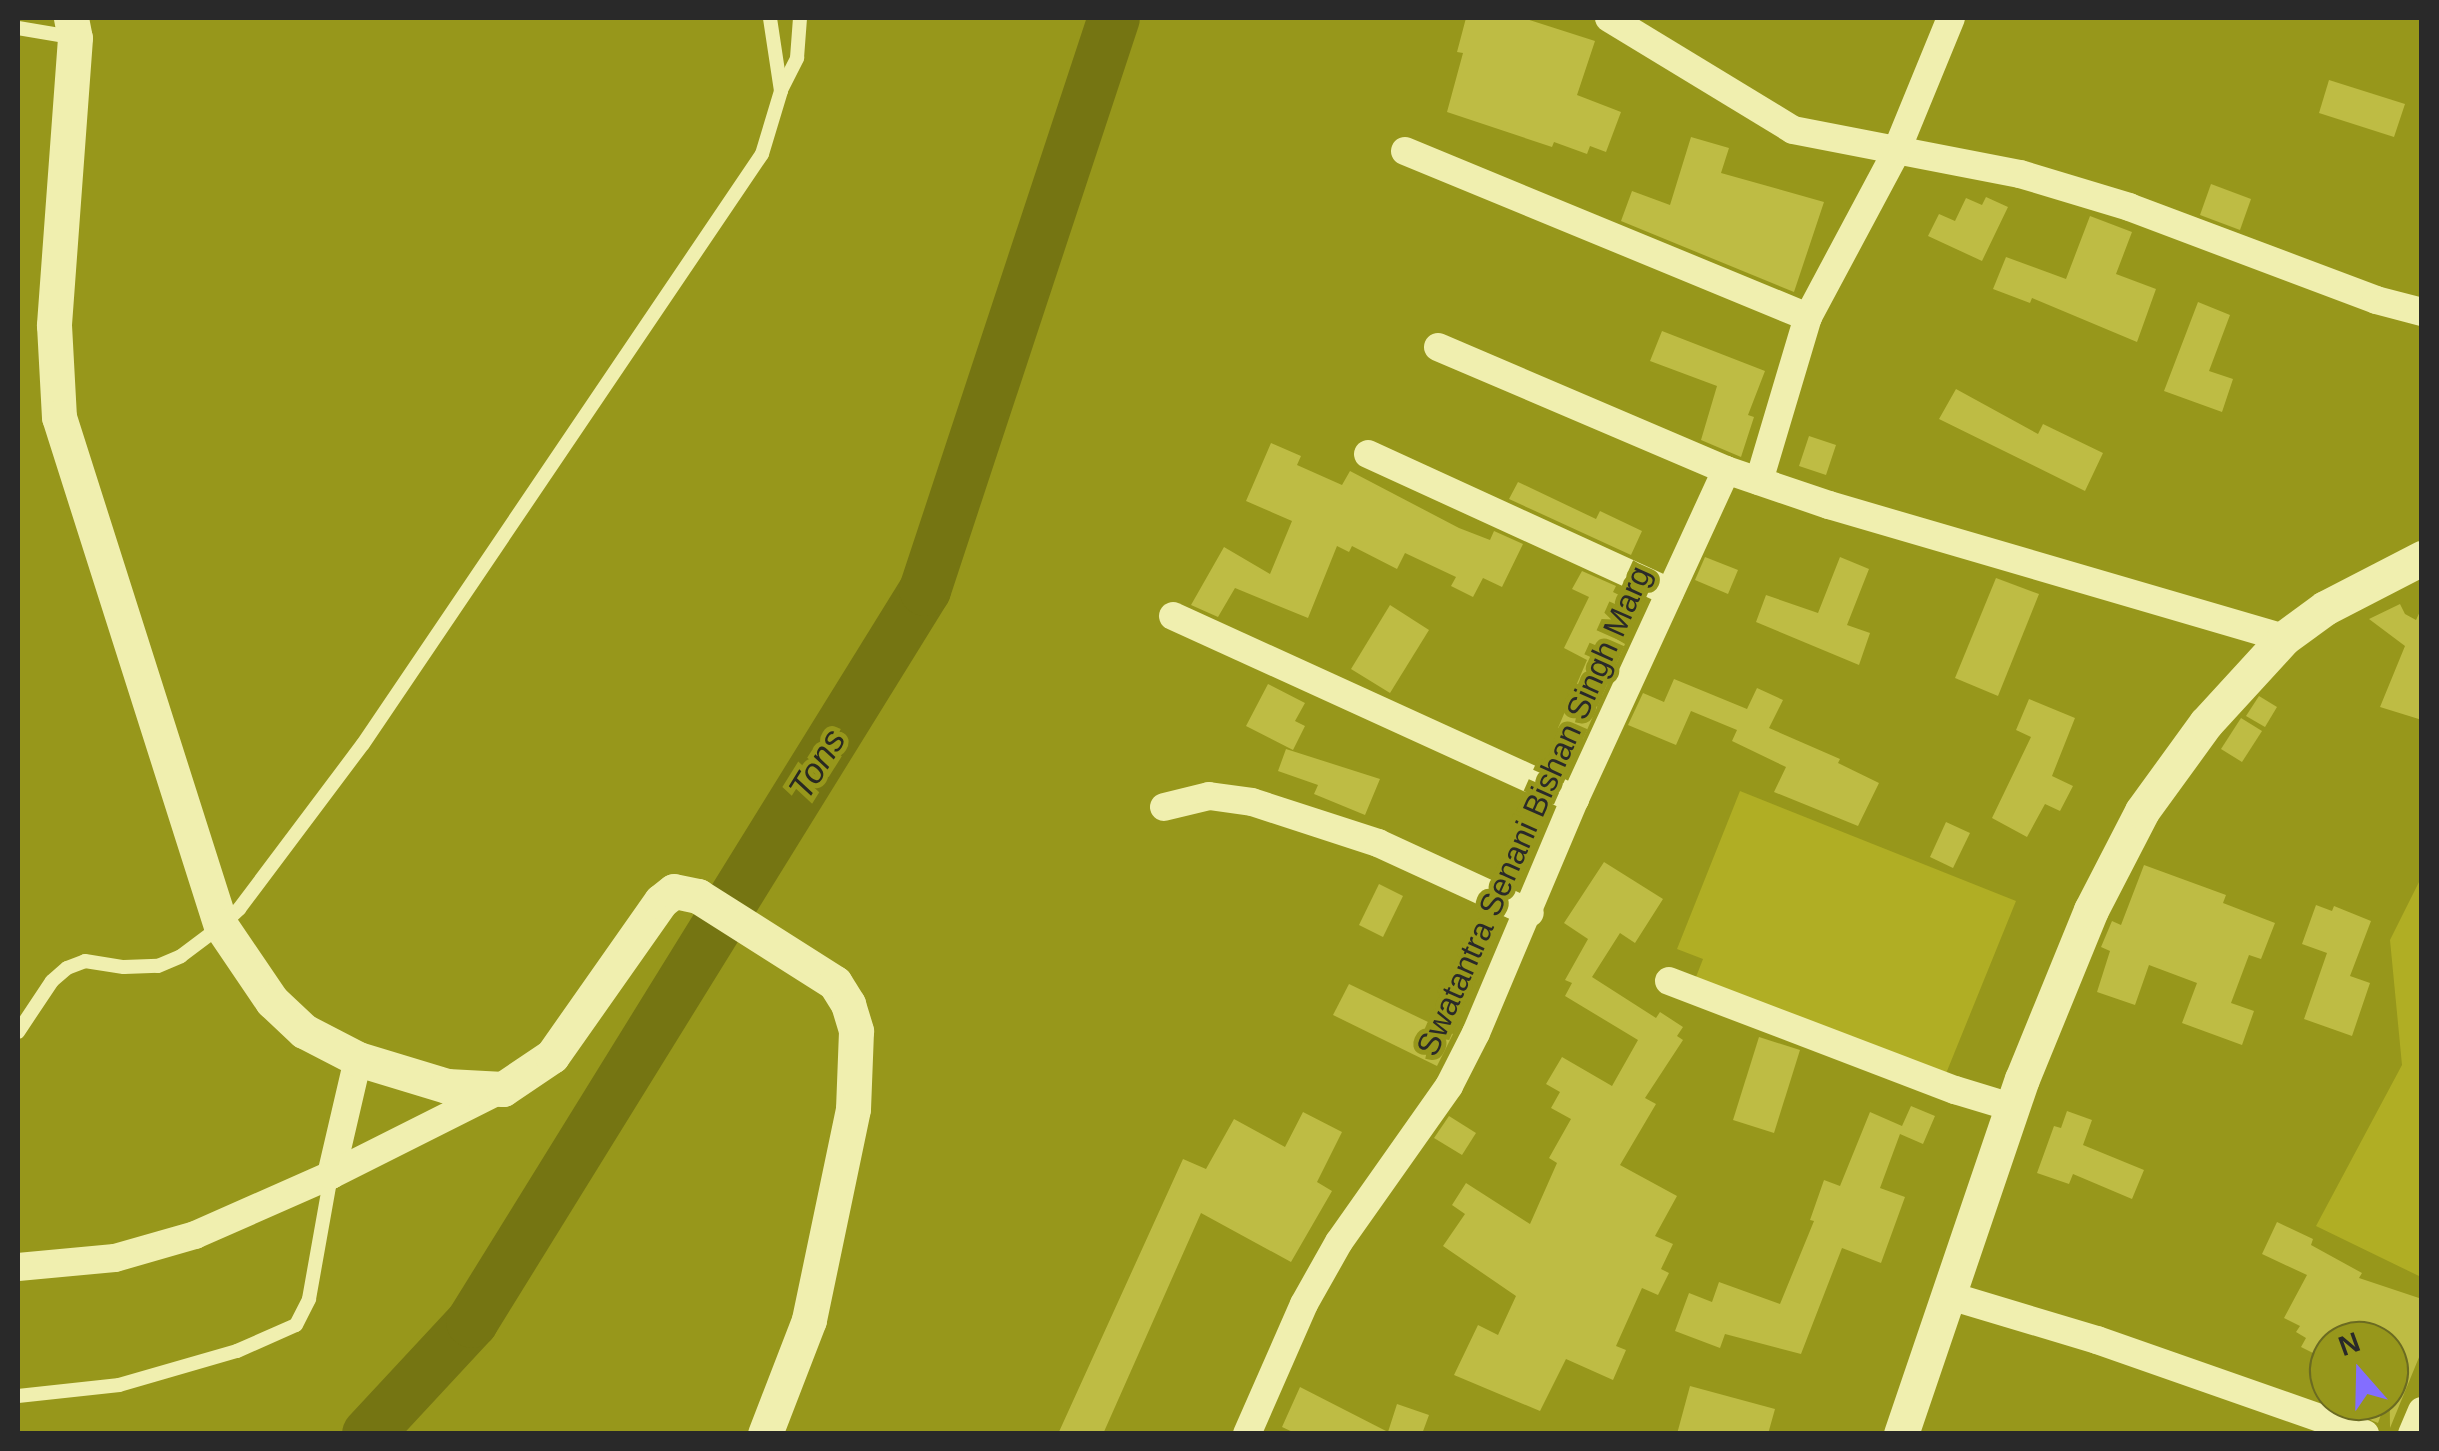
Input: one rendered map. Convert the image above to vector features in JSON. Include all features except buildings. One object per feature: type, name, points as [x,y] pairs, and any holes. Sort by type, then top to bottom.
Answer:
[{"type":"street","points":[[1609,18],[1793,130],[2020,174],[2129,207],[2376,300],[2422,312]]},
{"type":"street","points":[[1759,481],[1808,317],[1896,152],[1951,18]]},
{"type":"street","points":[[73,28],[54,325],[59,417],[221,926],[272,1001],[304,1031],[358,1059],[447,1086],[503,1088]]},
{"type":"street","points":[[1405,151],[1808,317]]},
{"type":"street","points":[[1438,347],[1726,470],[2284,638]]},
{"type":"street","points":[[1368,454],[1670,592]]},
{"type":"street","name":"Swatantra Senani Bishan Singh Marg","points":[[1246,1434],[1304,1304],[1339,1242],[1449,1086],[1726,470]]},
{"type":"street","points":[[1901,1434],[2011,1106],[2091,910],[2142,812],[2206,723],[2284,638],[2325,608],[2422,558]]},
{"type":"street","points":[[1173,616],[1575,800]]},
{"type":"street","points":[[1164,807],[1209,796],[1252,802],[1378,843],[1530,913]]},
{"type":"street","points":[[18,1266],[114,1258],[179,1240],[331,1175],[503,1088],[552,1056],[661,901],[674,891],[698,896],[835,984],[848,1004],[856,1031],[853,1108],[809,1320],[765,1434]]},
{"type":"street","points":[[1669,981],[1955,1090],[2011,1106]]},
{"type":"street","points":[[331,1175],[358,1059]]},
{"type":"street","points":[[1947,1296],[2097,1340],[2365,1434]]},
{"type":"street","points":[[2412,1434],[2422,1411]]},
{"type":"lane","points":[[770,18],[781,90]]},
{"type":"lane","points":[[18,1032],[52,981],[67,968],[85,960],[124,967],[158,966],[181,956],[239,909],[363,744],[735,198],[762,154],[781,90],[797,58],[800,18]]},
{"type":"lane","points":[[18,28],[73,28]]},
{"type":"lane","points":[[18,1396],[148,1377],[236,1351],[296,1325],[309,1298],[331,1175]]},
{"type":"shaded area","points":[[1740,791],[2016,901],[1945,1076],[1696,977],[1703,959],[1677,949]]},
{"type":"shaded area","points":[[2421,878],[2422,1277],[2316,1226],[2402,1065],[2390,940]]},
{"type":"waterway","name":"Tons","points":[[368,1434],[472,1322],[925,590],[1114,18]]}]
